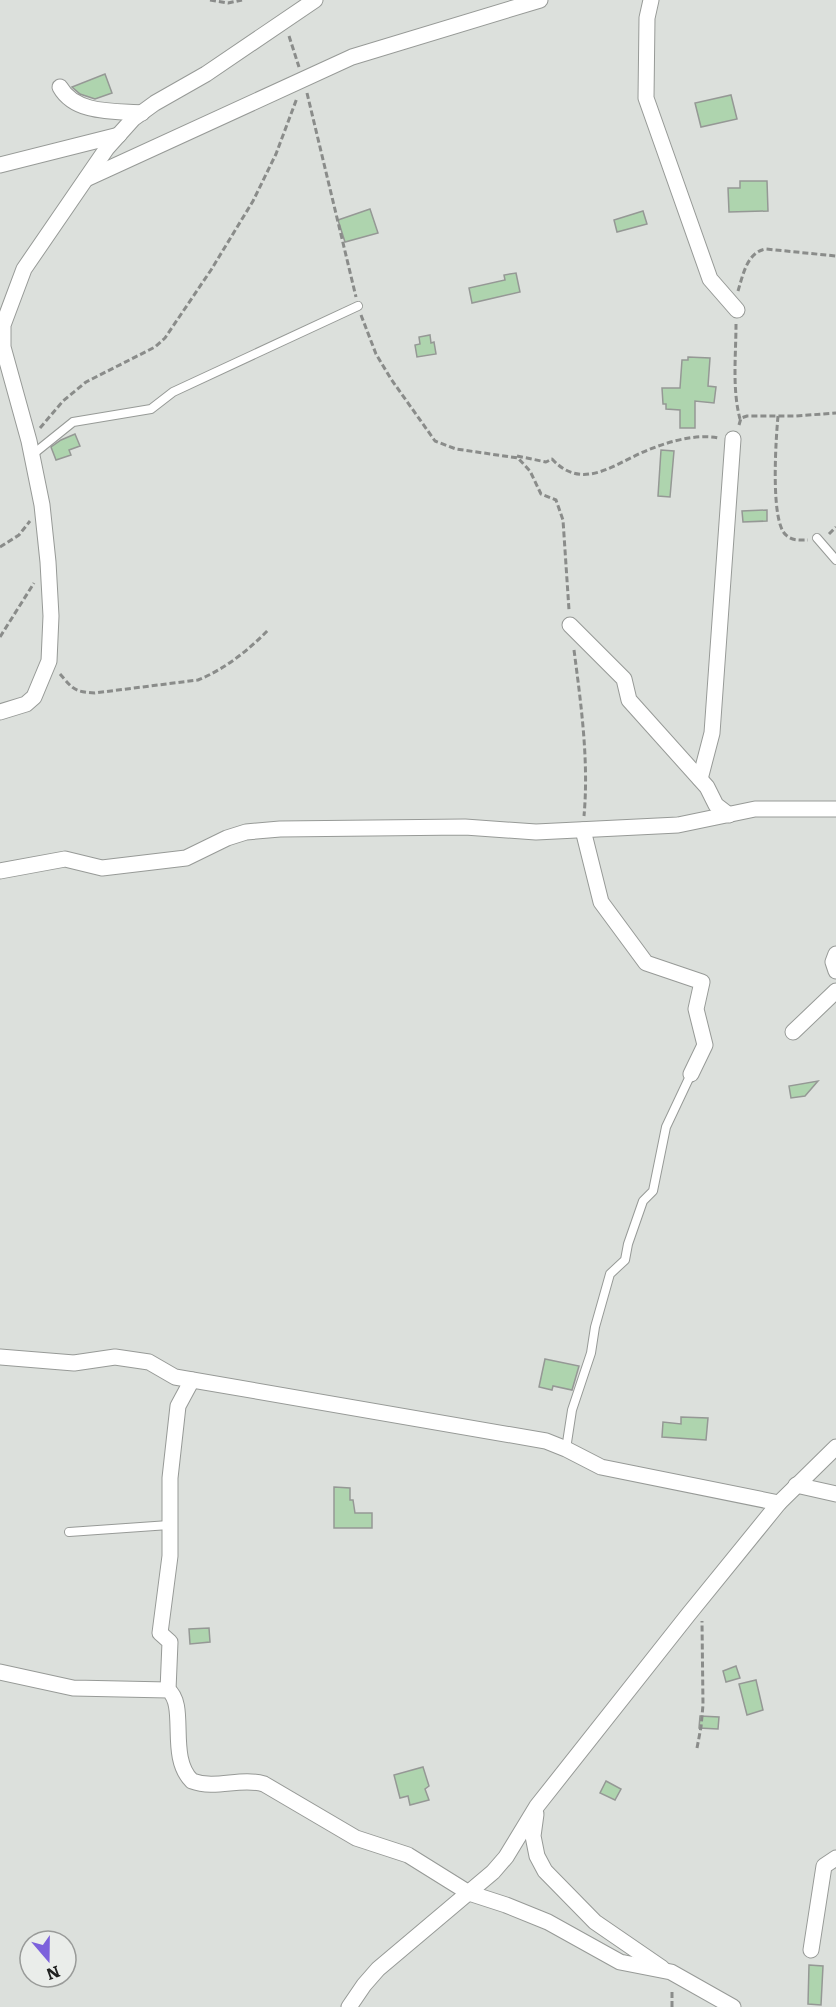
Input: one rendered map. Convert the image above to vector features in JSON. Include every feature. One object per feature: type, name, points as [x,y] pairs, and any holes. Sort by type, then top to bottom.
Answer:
[{"type":"street","points":[[0,712],[26,704],[34,697],[49,662],[51,616],[42,505],[31,448],[3,347],[3,325],[24,269],[86,179],[133,119],[206,74],[315,0]]},
{"type":"street","points":[[86,179],[352,57],[540,0]]},
{"type":"street","points":[[651,0],[647,18],[646,98],[710,279],[737,309]]},
{"type":"street","points":[[60,87],[68,98],[81,106],[142,113]]},
{"type":"street","points":[[0,165],[119,135]]},
{"type":"street","points":[[700,778],[712,733],[733,439]]},
{"type":"street","points":[[570,625],[624,679],[629,700],[700,778],[716,805],[729,814]]},
{"type":"street","points":[[0,871],[65,859],[102,868],[186,858],[226,838],[246,832],[280,829],[465,827],[536,832],[678,825],[755,809],[836,809]]},
{"type":"street","points":[[583,830],[601,902],[646,963],[702,982],[696,1009],[705,1045],[691,1074]]},
{"type":"street","points":[[836,954],[833,962],[836,971]]},
{"type":"street","points":[[793,1032],[836,991]]},
{"type":"street","points":[[0,1357],[74,1363],[115,1357],[149,1362],[170,1376],[546,1441],[601,1467],[619,1472],[779,1503]]},
{"type":"street","points":[[168,1690],[170,1642],[160,1634],[170,1556],[170,1478],[178,1406],[192,1380]]},
{"type":"street","points":[[349,2007],[364,1984],[378,1969],[493,1872],[506,1857],[537,1806],[779,1503],[836,1447]]},
{"type":"street","points":[[796,1485],[836,1494]]},
{"type":"street","points":[[0,1672],[73,1688],[168,1690],[175,1696],[178,1704],[177,1739],[182,1764],[192,1781],[215,1786],[253,1781],[264,1784],[356,1838],[408,1855],[469,1893],[548,1922],[620,1962],[664,1970]]},
{"type":"street","points":[[537,1806],[533,1836],[537,1856],[545,1871],[595,1922],[664,1970],[733,2007]]},
{"type":"street","points":[[811,1950],[824,1866],[836,1857]]},
{"type":"lane","points":[[31,448],[73,422],[151,408],[173,392],[358,306]]},
{"type":"lane","points":[[817,538],[836,560]]},
{"type":"lane","points":[[566,1449],[572,1410],[591,1353],[601,1302],[610,1274],[625,1260],[643,1201],[653,1191],[666,1127],[691,1074]]},
{"type":"lane","points":[[69,1532],[169,1525]]},
{"type":"path","points":[[210,0],[228,3],[242,0]]},
{"type":"path","points":[[284,22],[301,73]]},
{"type":"path","points":[[31,448],[63,401],[86,382],[154,347],[165,338],[211,270],[253,201],[276,154],[300,90]]},
{"type":"path","points":[[306,91],[363,324],[376,354],[391,379],[435,441],[456,449],[518,458],[530,471],[541,494],[556,501],[560,510],[567,557],[570,625],[584,741],[586,792],[583,830]]},
{"type":"path","points":[[508,456],[546,462],[552,459],[568,472],[581,475],[594,474],[642,452],[683,440],[710,436],[733,439],[736,437],[740,420],[735,381],[737,309],[738,293],[745,268],[754,253],[766,249],[836,256]]},
{"type":"path","points":[[740,420],[745,416],[836,413]]},
{"type":"path","points":[[778,416],[775,461],[779,525],[784,534],[792,539],[817,538],[828,535],[836,527]]},
{"type":"path","points":[[0,546],[19,534],[42,505]]},
{"type":"path","points":[[0,637],[48,562]]},
{"type":"path","points":[[49,662],[73,689],[79,692],[95,693],[188,681],[210,675],[250,649],[269,629]]},
{"type":"path","points":[[696,1606],[700,1613],[702,1633],[703,1705],[697,1748]]},
{"type":"building","points":[[105,74],[112,93],[95,99],[80,94],[72,87]]},
{"type":"building","points":[[731,95],[737,119],[701,127],[695,103]]},
{"type":"building","points":[[740,181],[767,181],[768,211],[729,212],[728,188],[740,188]]},
{"type":"building","points":[[370,209],[378,233],[345,242],[338,220]]},
{"type":"building","points":[[643,211],[647,224],[617,232],[614,220]]},
{"type":"building","points":[[516,273],[520,292],[472,303],[469,288],[505,280],[504,275]]},
{"type":"building","points":[[430,335],[436,354],[417,357],[415,345],[420,344],[419,337]]},
{"type":"building","points":[[688,357],[710,358],[708,386],[716,387],[714,403],[695,401],[695,428],[680,428],[680,410],[666,409],[666,404],[663,404],[662,388],[680,388],[682,360],[688,360]]},
{"type":"building","points":[[75,434],[80,446],[69,450],[71,455],[56,460],[51,447]]},
{"type":"building","points":[[661,450],[674,451],[670,497],[658,496]]},
{"type":"building","points":[[767,510],[767,521],[743,522],[742,511]]},
{"type":"building","points":[[818,1081],[805,1096],[791,1098],[789,1086]]},
{"type":"building","points":[[545,1359],[579,1366],[572,1390],[553,1386],[552,1390],[539,1387]]},
{"type":"building","points":[[681,1417],[708,1418],[706,1440],[662,1437],[663,1422],[681,1424]]},
{"type":"building","points":[[334,1487],[350,1488],[350,1500],[353,1500],[355,1513],[372,1513],[372,1528],[334,1528]]},
{"type":"building","points":[[209,1628],[210,1642],[190,1644],[189,1629]]},
{"type":"building","points":[[736,1666],[740,1678],[726,1682],[723,1671]]},
{"type":"building","points":[[756,1680],[763,1710],[747,1715],[739,1684]]},
{"type":"building","points":[[700,1716],[719,1717],[718,1729],[699,1728]]},
{"type":"building","points":[[423,1767],[429,1786],[425,1789],[429,1800],[410,1805],[408,1796],[400,1798],[394,1775]]},
{"type":"building","points":[[606,1781],[621,1789],[615,1800],[600,1793]]},
{"type":"building","points":[[809,1965],[823,1966],[821,2005],[808,2004]]}]
